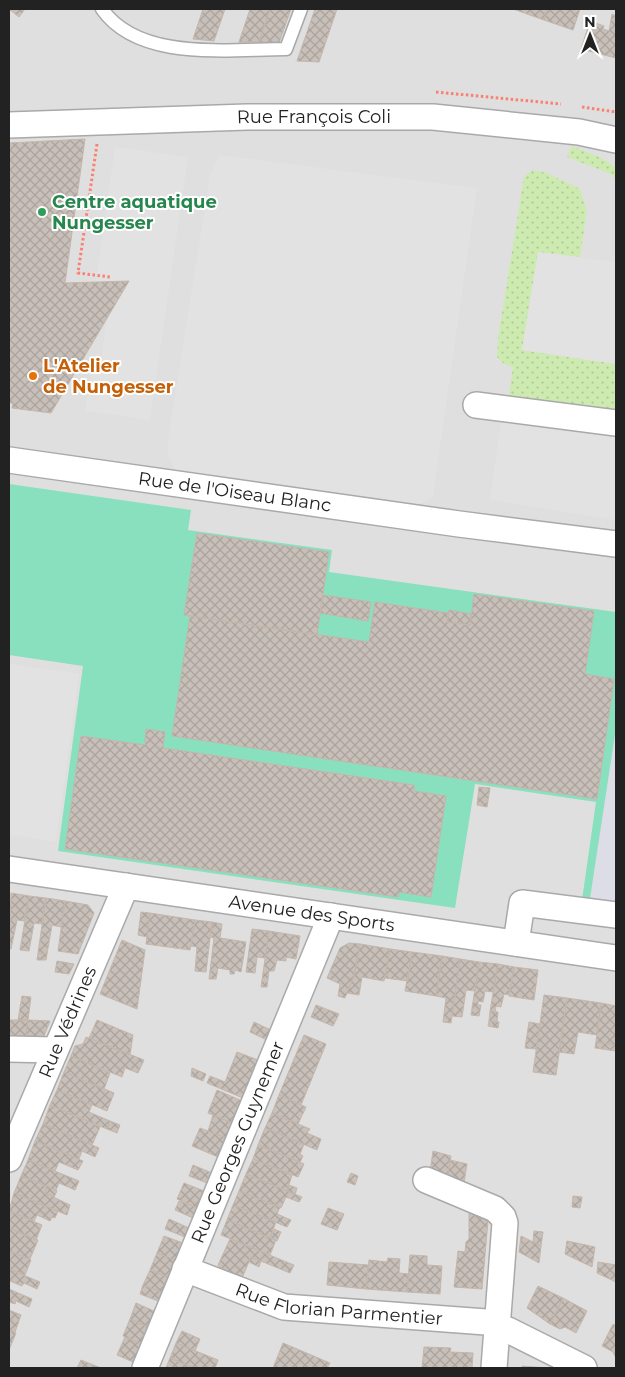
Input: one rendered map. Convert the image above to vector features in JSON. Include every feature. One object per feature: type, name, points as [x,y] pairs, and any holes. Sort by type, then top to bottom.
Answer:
[{"type":"street","name":"Rue François Coli","points":[[9,126],[247,117],[440,117],[579,132],[616,140]]},
{"type":"street","points":[[476,405],[616,424]]},
{"type":"street","name":"Rue de l'Oiseau Blanc","points":[[9,460],[458,524],[616,544]]},
{"type":"street","name":"Avenue des Sports","points":[[9,869],[616,958]]},
{"type":"street","name":"Rue Védrines","points":[[9,1159],[54,1050],[126,886]]},
{"type":"street","points":[[516,943],[522,903],[616,915]]},
{"type":"street","name":"Rue Georges Guynemer","points":[[145,1368],[332,916]]},
{"type":"street","points":[[9,1049],[54,1050]]},
{"type":"street","points":[[426,1180],[495,1209],[503,1217],[505,1223],[494,1368]]},
{"type":"street","name":"Rue Florian Parmentier","points":[[185,1269],[284,1307],[459,1318],[497,1325],[584,1368]]},
{"type":"lane","points":[[102,9],[118,27],[140,38],[161,45],[196,49],[286,49],[301,9]]},
{"type":"path","points":[[98,138],[78,273],[110,277]]},
{"type":"shaded area","points":[[9,9],[616,9],[616,1368],[9,1368]]},
{"type":"shaded area","points":[[115,147],[188,157],[150,420],[85,411],[93,360],[101,361],[111,289],[95,286]]},
{"type":"shaded area","points":[[219,155],[477,188],[433,496],[425,502],[406,507],[191,476],[175,469],[168,455],[168,440],[210,176]]},
{"type":"shaded area","points":[[538,252],[616,262],[616,364],[522,350]]},
{"type":"shaded area","points":[[502,413],[616,427],[616,520],[490,500]]},
{"type":"shaded area","points":[[9,664],[79,674],[56,842],[9,835]]},
{"type":"shaded area","points":[[616,728],[616,926],[589,905]]},
{"type":"green space","points":[[572,146],[602,158],[616,168],[616,180],[611,174],[567,157]]},
{"type":"green space","points":[[532,170],[547,173],[580,189],[587,211],[580,257],[538,252],[522,350],[616,364],[616,418],[508,402],[513,367],[504,364],[497,357],[498,338],[524,177]]},
{"type":"green space","points":[[9,484],[191,510],[188,530],[332,550],[329,572],[616,612],[616,926],[579,921],[596,802],[475,784],[455,908],[58,851],[83,666],[9,655]]},
{"type":"building","points":[[9,9],[25,9],[19,17]]},
{"type":"building","points":[[203,9],[225,9],[214,41],[193,39]]},
{"type":"building","points":[[250,9],[270,9],[259,42],[239,42]]},
{"type":"building","points":[[270,9],[291,9],[279,43],[259,42]]},
{"type":"building","points":[[315,9],[337,9],[319,62],[297,61]]},
{"type":"building","points":[[513,9],[547,9],[544,20]]},
{"type":"building","points":[[547,9],[580,9],[573,30],[544,20]]},
{"type":"building","points":[[612,14],[616,16],[616,58],[581,49],[590,21],[604,26],[603,29],[609,31]]},
{"type":"building","name":"Centre aquatique Nungesser","points":[[85,139],[65,283],[129,281],[51,413],[12,408],[13,403],[9,403],[9,143]]},
{"type":"building","points":[[197,533],[329,552],[317,635],[184,615]]},
{"type":"building","points":[[474,594],[594,611],[585,674],[614,679],[597,799],[172,736],[190,616],[369,642],[375,602],[448,613],[447,622],[470,625]]},
{"type":"building","points":[[323,595],[371,602],[368,621],[320,613]]},
{"type":"building","points":[[449,610],[471,614],[470,625],[447,622]]},
{"type":"building","points":[[146,729],[165,732],[163,748],[414,785],[414,791],[446,796],[431,897],[399,892],[398,897],[65,849],[81,736],[145,745]]},
{"type":"building","points":[[479,787],[490,788],[487,807],[477,805]]},
{"type":"building","points":[[11,893],[29,896],[24,921],[17,920],[11,949],[9,948]]},
{"type":"building","points":[[29,896],[46,898],[42,924],[34,923],[29,951],[20,950]]},
{"type":"building","points":[[46,898],[65,901],[61,927],[52,925],[47,954],[38,953]]},
{"type":"building","points":[[65,901],[88,905],[94,913],[78,954],[58,951]]},
{"type":"building","points":[[141,912],[150,913],[147,937],[138,935]]},
{"type":"building","points":[[150,913],[195,920],[190,950],[146,944]]},
{"type":"building","points":[[195,920],[212,922],[206,972],[195,971],[197,947],[191,946]]},
{"type":"building","points":[[212,922],[222,924],[220,938],[246,942],[241,972],[235,970],[234,974],[230,974],[230,970],[218,968],[216,979],[209,979],[214,938],[210,937]]},
{"type":"building","points":[[252,929],[269,931],[265,958],[257,957],[255,973],[246,972]]},
{"type":"building","points":[[269,931],[300,936],[296,959],[286,957],[286,961],[277,960],[274,971],[269,971],[267,987],[261,987]]},
{"type":"building","points":[[122,940],[145,950],[137,1009],[100,994]]},
{"type":"building","points":[[349,943],[360,944],[354,976],[345,998],[338,996],[340,984],[327,978],[340,948]]},
{"type":"building","points":[[360,944],[390,949],[384,981],[362,977],[359,995],[347,993],[354,976]]},
{"type":"building","points":[[390,949],[412,952],[408,981],[385,978]]},
{"type":"building","points":[[412,952],[442,956],[436,996],[405,991]]},
{"type":"building","points":[[38,953],[47,954],[46,960],[37,960]]},
{"type":"building","points":[[442,956],[460,959],[451,1023],[443,1022],[446,998],[436,996]]},
{"type":"building","points":[[460,959],[479,962],[475,991],[466,990],[462,1017],[452,1016]]},
{"type":"building","points":[[57,961],[74,964],[69,974],[55,972]]},
{"type":"building","points":[[479,962],[498,964],[493,992],[485,991],[483,1002],[478,1001],[478,1005],[481,1005],[479,1016],[471,1015]]},
{"type":"building","points":[[498,964],[514,967],[509,995],[504,994],[501,1007],[496,1006],[495,1012],[490,1011]]},
{"type":"building","points":[[514,967],[538,970],[534,1000],[509,996]]},
{"type":"building","points":[[544,995],[567,998],[556,1075],[533,1072]]},
{"type":"building","points":[[22,996],[31,997],[28,1020],[18,1020]]},
{"type":"building","points":[[567,998],[601,1003],[597,1035],[578,1032],[574,1054],[559,1052]]},
{"type":"building","points":[[601,1003],[616,1006],[616,1045],[596,1042]]},
{"type":"building","points":[[316,1005],[339,1014],[333,1026],[311,1017]]},
{"type":"building","points":[[490,1011],[498,1012],[497,1022],[489,1021]]},
{"type":"building","points":[[10,1020],[28,1020],[25,1040],[9,1040]]},
{"type":"building","points":[[28,1020],[50,1021],[42,1041],[25,1040]]},
{"type":"building","points":[[97,1020],[133,1035],[130,1055],[89,1038]]},
{"type":"building","points":[[489,1021],[499,1022],[498,1028],[488,1026]]},
{"type":"building","points":[[254,1022],[271,1030],[267,1040],[250,1032]]},
{"type":"building","points":[[529,1022],[540,1024],[536,1049],[525,1048]]},
{"type":"building","points":[[304,1035],[326,1044],[301,1105],[279,1095]]},
{"type":"building","points":[[86,1037],[144,1060],[138,1073],[125,1068],[122,1077],[71,1056],[75,1046],[83,1044]]},
{"type":"building","points":[[596,1042],[616,1045],[616,1051],[595,1048]]},
{"type":"building","points":[[237,1052],[258,1060],[243,1098],[207,1083],[210,1076],[225,1082]]},
{"type":"building","points":[[71,1056],[110,1073],[104,1089],[64,1072]]},
{"type":"building","points":[[192,1068],[206,1074],[203,1081],[191,1076]]},
{"type":"building","points":[[64,1072],[114,1093],[107,1111],[57,1090]]},
{"type":"building","points":[[57,1090],[92,1105],[89,1112],[110,1121],[107,1129],[50,1105]]},
{"type":"building","points":[[217,1090],[242,1101],[232,1123],[208,1113]]},
{"type":"building","points":[[279,1095],[306,1107],[298,1124],[272,1113]]},
{"type":"building","points":[[50,1105],[100,1127],[92,1145],[43,1124]]},
{"type":"building","points":[[272,1113],[310,1129],[307,1133],[321,1139],[317,1150],[265,1128]]},
{"type":"building","points":[[213,1115],[232,1123],[226,1138],[208,1131]]},
{"type":"building","points":[[110,1121],[120,1125],[117,1133],[107,1129]]},
{"type":"building","points":[[43,1124],[99,1148],[95,1157],[82,1151],[79,1159],[35,1141]]},
{"type":"building","points":[[200,1128],[226,1138],[218,1157],[192,1146]]},
{"type":"building","points":[[265,1128],[304,1144],[300,1154],[303,1156],[300,1162],[258,1145]]},
{"type":"building","points":[[35,1141],[83,1161],[78,1170],[59,1162],[55,1171],[28,1160]]},
{"type":"building","points":[[258,1145],[304,1164],[298,1177],[253,1159]]},
{"type":"building","points":[[433,1151],[451,1156],[447,1180],[430,1172]]},
{"type":"building","points":[[253,1159],[292,1175],[287,1191],[246,1174]]},
{"type":"building","points":[[28,1160],[79,1181],[75,1190],[59,1183],[56,1190],[21,1176]]},
{"type":"building","points":[[450,1160],[467,1164],[463,1188],[447,1180]]},
{"type":"building","points":[[193,1165],[212,1173],[207,1183],[189,1176]]},
{"type":"building","points":[[351,1173],[358,1176],[355,1185],[347,1182]]},
{"type":"building","points":[[246,1174],[302,1197],[299,1202],[286,1197],[281,1208],[239,1191]]},
{"type":"building","points":[[21,1176],[47,1186],[45,1193],[70,1205],[67,1215],[14,1193]]},
{"type":"building","points":[[184,1183],[204,1191],[197,1208],[177,1199]]},
{"type":"building","points":[[289,1185],[297,1188],[295,1195],[287,1191]]},
{"type":"building","points":[[47,1186],[57,1191],[54,1197],[45,1193]]},
{"type":"building","points":[[239,1191],[280,1207],[277,1214],[291,1220],[287,1227],[233,1205]]},
{"type":"building","points":[[14,1193],[58,1211],[55,1218],[52,1217],[50,1221],[37,1215],[34,1221],[9,1211]]},
{"type":"building","points":[[573,1196],[582,1197],[580,1208],[572,1207]]},
{"type":"building","points":[[179,1201],[197,1208],[193,1218],[175,1210]]},
{"type":"building","points":[[233,1205],[276,1222],[270,1238],[227,1220]]},
{"type":"building","points":[[328,1208],[344,1214],[337,1230],[321,1224]]},
{"type":"building","points":[[9,1211],[42,1225],[36,1240],[9,1228]]},
{"type":"building","points":[[469,1212],[488,1221],[482,1289],[454,1287],[458,1251],[465,1252],[466,1242],[469,1239]]},
{"type":"building","points":[[169,1219],[189,1228],[185,1237],[165,1229]]},
{"type":"building","points":[[227,1220],[276,1240],[270,1255],[221,1235]]},
{"type":"building","points":[[9,1228],[38,1240],[30,1259],[9,1251]]},
{"type":"building","points":[[274,1229],[281,1232],[277,1241],[270,1238]]},
{"type":"building","points":[[534,1231],[543,1232],[541,1246],[533,1242]]},
{"type":"building","points":[[164,1236],[183,1243],[175,1260],[157,1253]]},
{"type":"building","points":[[521,1236],[541,1246],[539,1263],[519,1252]]},
{"type":"building","points":[[230,1239],[294,1265],[290,1273],[251,1257],[242,1278],[220,1268],[218,1265]]},
{"type":"building","points":[[567,1241],[595,1247],[592,1267],[565,1254]]},
{"type":"building","points":[[9,1251],[31,1260],[25,1275],[9,1269]]},
{"type":"building","points":[[157,1253],[175,1260],[168,1277],[150,1270]]},
{"type":"building","points":[[410,1255],[427,1256],[427,1265],[442,1266],[440,1294],[407,1292]]},
{"type":"building","points":[[251,1257],[261,1261],[259,1267],[249,1262]]},
{"type":"building","points":[[388,1258],[400,1259],[399,1273],[409,1274],[407,1292],[366,1289],[369,1260],[387,1262]]},
{"type":"building","points":[[329,1262],[368,1265],[366,1289],[327,1285]]},
{"type":"building","points":[[598,1262],[616,1265],[616,1282],[597,1273]]},
{"type":"building","points":[[9,1269],[40,1282],[37,1289],[24,1283],[22,1286],[10,1281],[9,1283]]},
{"type":"building","points":[[150,1270],[168,1277],[162,1292],[143,1285]]},
{"type":"building","points":[[143,1285],[162,1292],[158,1301],[140,1294]]},
{"type":"building","points":[[538,1286],[563,1298],[550,1324],[527,1308]]},
{"type":"building","points":[[9,1289],[32,1299],[29,1307],[16,1301],[15,1304],[9,1302]]},
{"type":"building","points":[[563,1298],[587,1311],[576,1333],[565,1327],[560,1329],[550,1324]]},
{"type":"building","points":[[136,1303],[154,1311],[148,1327],[130,1319]]},
{"type":"building","points":[[9,1310],[21,1315],[15,1332],[9,1330]]},
{"type":"building","points":[[130,1319],[148,1327],[141,1344],[123,1336]]},
{"type":"building","points":[[613,1324],[616,1326],[616,1358],[613,1352],[602,1346]]},
{"type":"building","points":[[9,1330],[16,1333],[9,1350]]},
{"type":"building","points":[[182,1331],[200,1339],[195,1351],[176,1343]]},
{"type":"building","points":[[125,1337],[141,1344],[133,1362],[117,1355]]},
{"type":"building","points":[[176,1343],[218,1360],[215,1368],[194,1368],[170,1358]]},
{"type":"building","points":[[283,1343],[330,1363],[327,1368],[273,1368]]},
{"type":"building","points":[[424,1347],[451,1348],[450,1352],[473,1353],[472,1368],[422,1368]]},
{"type":"building","points":[[170,1358],[194,1368],[166,1368]]},
{"type":"building","points":[[81,1360],[101,1368],[77,1368]]},
{"type":"building","points":[[522,1366],[548,1368],[522,1368]]},
{"type":"place","name":"Centre aquatique Nungesser","points":[[42,212]]},
{"type":"place","name":"L'Atelier de Nungesser","points":[[33,376]]}]
